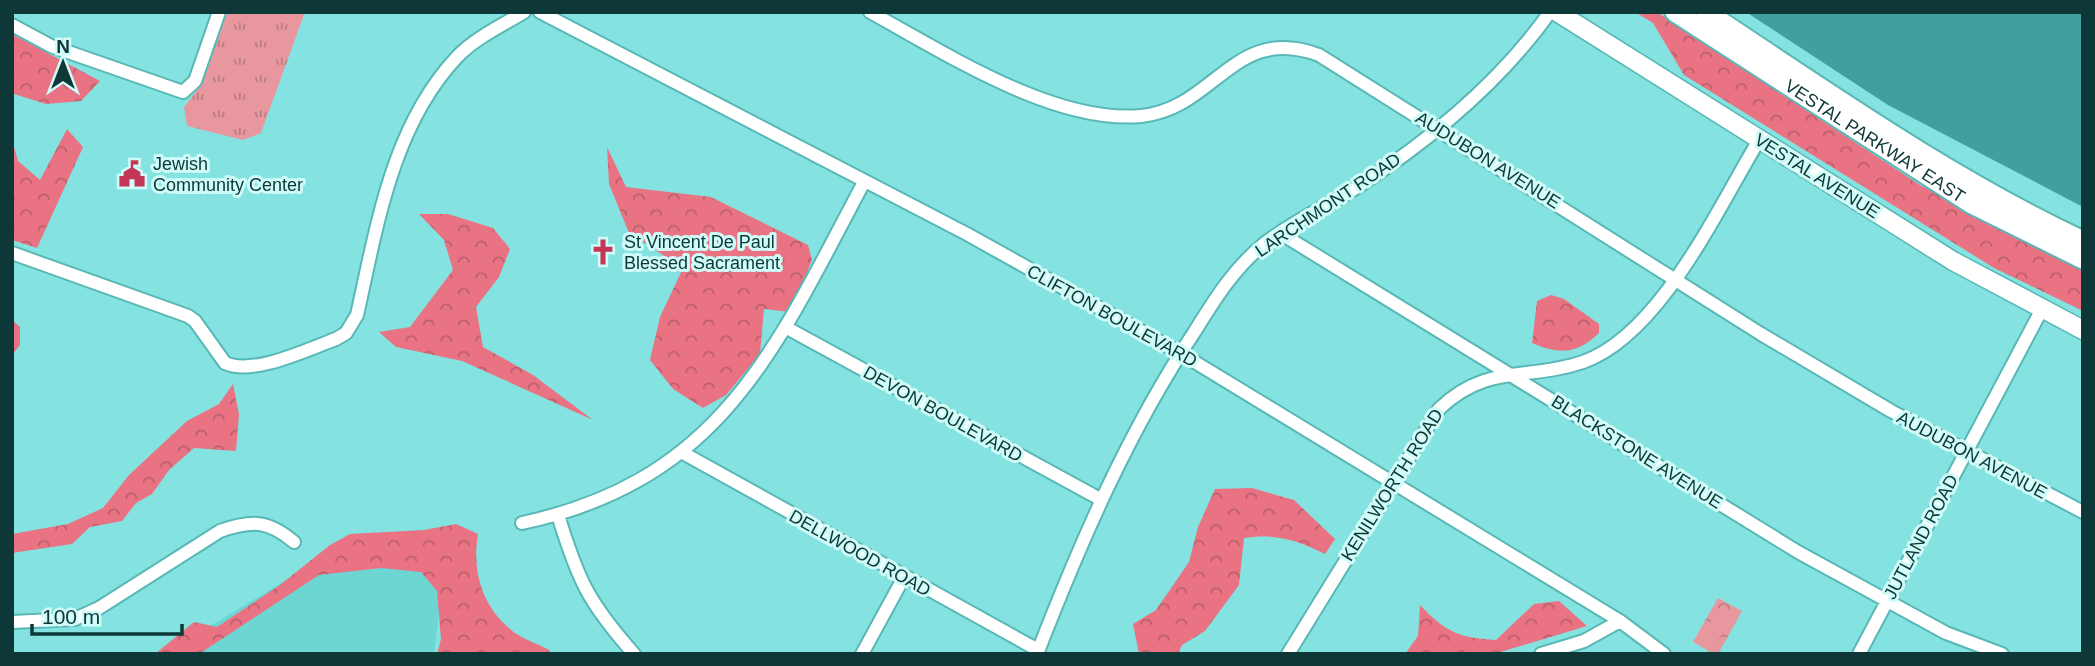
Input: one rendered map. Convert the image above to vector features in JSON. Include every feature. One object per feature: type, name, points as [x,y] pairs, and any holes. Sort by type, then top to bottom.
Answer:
[{"type":"main road","name":"VESTAL PARKWAY EAST","points":[[1675,12],[1972,204],[2083,259]]},
{"type":"main road","name":"VESTAL PARKWAY EAST","points":[[1706,12],[1921,153],[1977,187],[2083,241]]},
{"type":"street","points":[[12,25],[51,46],[183,92],[195,81],[219,12]]},
{"type":"street","points":[[12,253],[188,316],[200,327],[225,363],[232,366],[264,363],[336,339],[346,333],[357,314],[391,174],[424,102],[465,50],[524,12]]},
{"type":"street","name":"CLIFTON BOULEVARD","points":[[540,12],[967,234],[1180,353],[1620,621],[1664,654]]},
{"type":"street","name":"AUDUBON AVENUE","points":[[870,12],[1058,106],[1115,118],[1170,109],[1246,58],[1267,48],[1281,46],[1319,55],[1675,280],[1867,397],[1966,453],[2083,512]]},
{"type":"street","name":"LARCHMONT ROAD","points":[[1038,652],[1100,499],[1135,429],[1180,353],[1234,273],[1280,233],[1359,186],[1438,128],[1479,92],[1550,12]]},
{"type":"street","name":"VESTAL AVENUE","points":[[1558,12],[1953,261],[2083,330]]},
{"type":"street","name":"KENILWORTH ROAD","points":[[1289,654],[1418,438],[1448,400],[1477,381],[1567,367],[1615,346],[1643,322],[1675,280],[1759,140]]},
{"type":"street","points":[[522,523],[558,515],[611,496],[683,453],[727,412],[786,328],[864,182]]},
{"type":"street","name":"BLACKSTONE AVENUE","points":[[1280,233],[1798,552],[1964,642],[2002,654]]},
{"type":"street","name":"JUTLAND ROAD","points":[[1859,654],[2042,309]]},
{"type":"street","name":"DEVON BOULEVARD","points":[[786,328],[1100,499]]},
{"type":"street","name":"DELLWOOD ROAD","points":[[683,453],[1038,652]]},
{"type":"street","points":[[558,515],[577,576],[586,594],[634,654]]},
{"type":"street","points":[[12,622],[75,619],[99,608],[220,531],[241,524],[277,527],[294,541]]},
{"type":"street","points":[[862,654],[904,578]]},
{"type":"street","points":[[1541,654],[1584,641],[1620,621]]},
{"type":"shaded area","points":[[1746,12],[2083,12],[2083,207],[1888,105]]},
{"type":"shaded area","points":[[447,547],[434,654],[164,654],[316,562]]},
{"type":"green space","points":[[226,12],[305,12],[261,133],[243,140],[187,126],[184,107],[202,84]]},
{"type":"green space","points":[[1635,12],[1657,12],[1920,185],[2083,268],[2083,311],[1994,268],[1684,75],[1653,23]]},
{"type":"green space","points":[[12,34],[100,81],[81,101],[46,104],[14,94],[12,98]]},
{"type":"green space","points":[[67,129],[83,147],[37,248],[12,240],[12,140],[18,161],[40,180]]},
{"type":"green space","points":[[607,147],[626,187],[711,197],[808,245],[812,260],[791,312],[764,309],[760,354],[726,395],[703,408],[673,389],[650,360],[660,317],[683,268],[629,233],[609,184]]},
{"type":"green space","points":[[419,214],[448,214],[493,228],[510,249],[499,277],[476,307],[483,347],[533,375],[593,420],[462,361],[396,347],[379,332],[410,327],[453,270],[444,240]]},
{"type":"green space","points":[[1551,295],[1564,299],[1599,324],[1599,333],[1576,349],[1560,351],[1532,343],[1537,301]]},
{"type":"green space","points":[[12,320],[20,327],[20,345],[12,355]]},
{"type":"green space","points":[[233,384],[239,414],[236,451],[194,448],[169,470],[152,494],[136,503],[122,521],[90,527],[72,544],[12,553],[12,534],[68,524],[103,508],[129,475],[187,421],[219,404]]},
{"type":"green space","points":[[1252,488],[1294,500],[1335,539],[1325,554],[1286,539],[1266,536],[1244,538],[1239,585],[1205,631],[1182,645],[1178,654],[1139,654],[1133,624],[1156,610],[1189,562],[1198,527],[1215,489]]},
{"type":"green space","points":[[456,524],[478,534],[478,573],[492,609],[514,632],[549,650],[550,654],[437,654],[441,639],[437,591],[421,572],[381,568],[319,575],[199,654],[155,654],[194,622],[217,627],[280,585],[330,545],[350,534],[424,530]]},
{"type":"green space","points":[[1718,598],[1742,611],[1718,654],[1714,654],[1693,642]]},
{"type":"green space","points":[[1559,601],[1587,626],[1494,654],[1405,654],[1418,636],[1420,605],[1437,622],[1454,632],[1496,640],[1534,604]]},
{"type":"green space","points":[[1718,608],[1732,616],[1715,647],[1701,639]]},
{"type":"place","name":"Jewish Community Center","points":[[132,174]]},
{"type":"place","name":"St Vincent De Paul Blessed Sacrament","points":[[603,252]]}]
